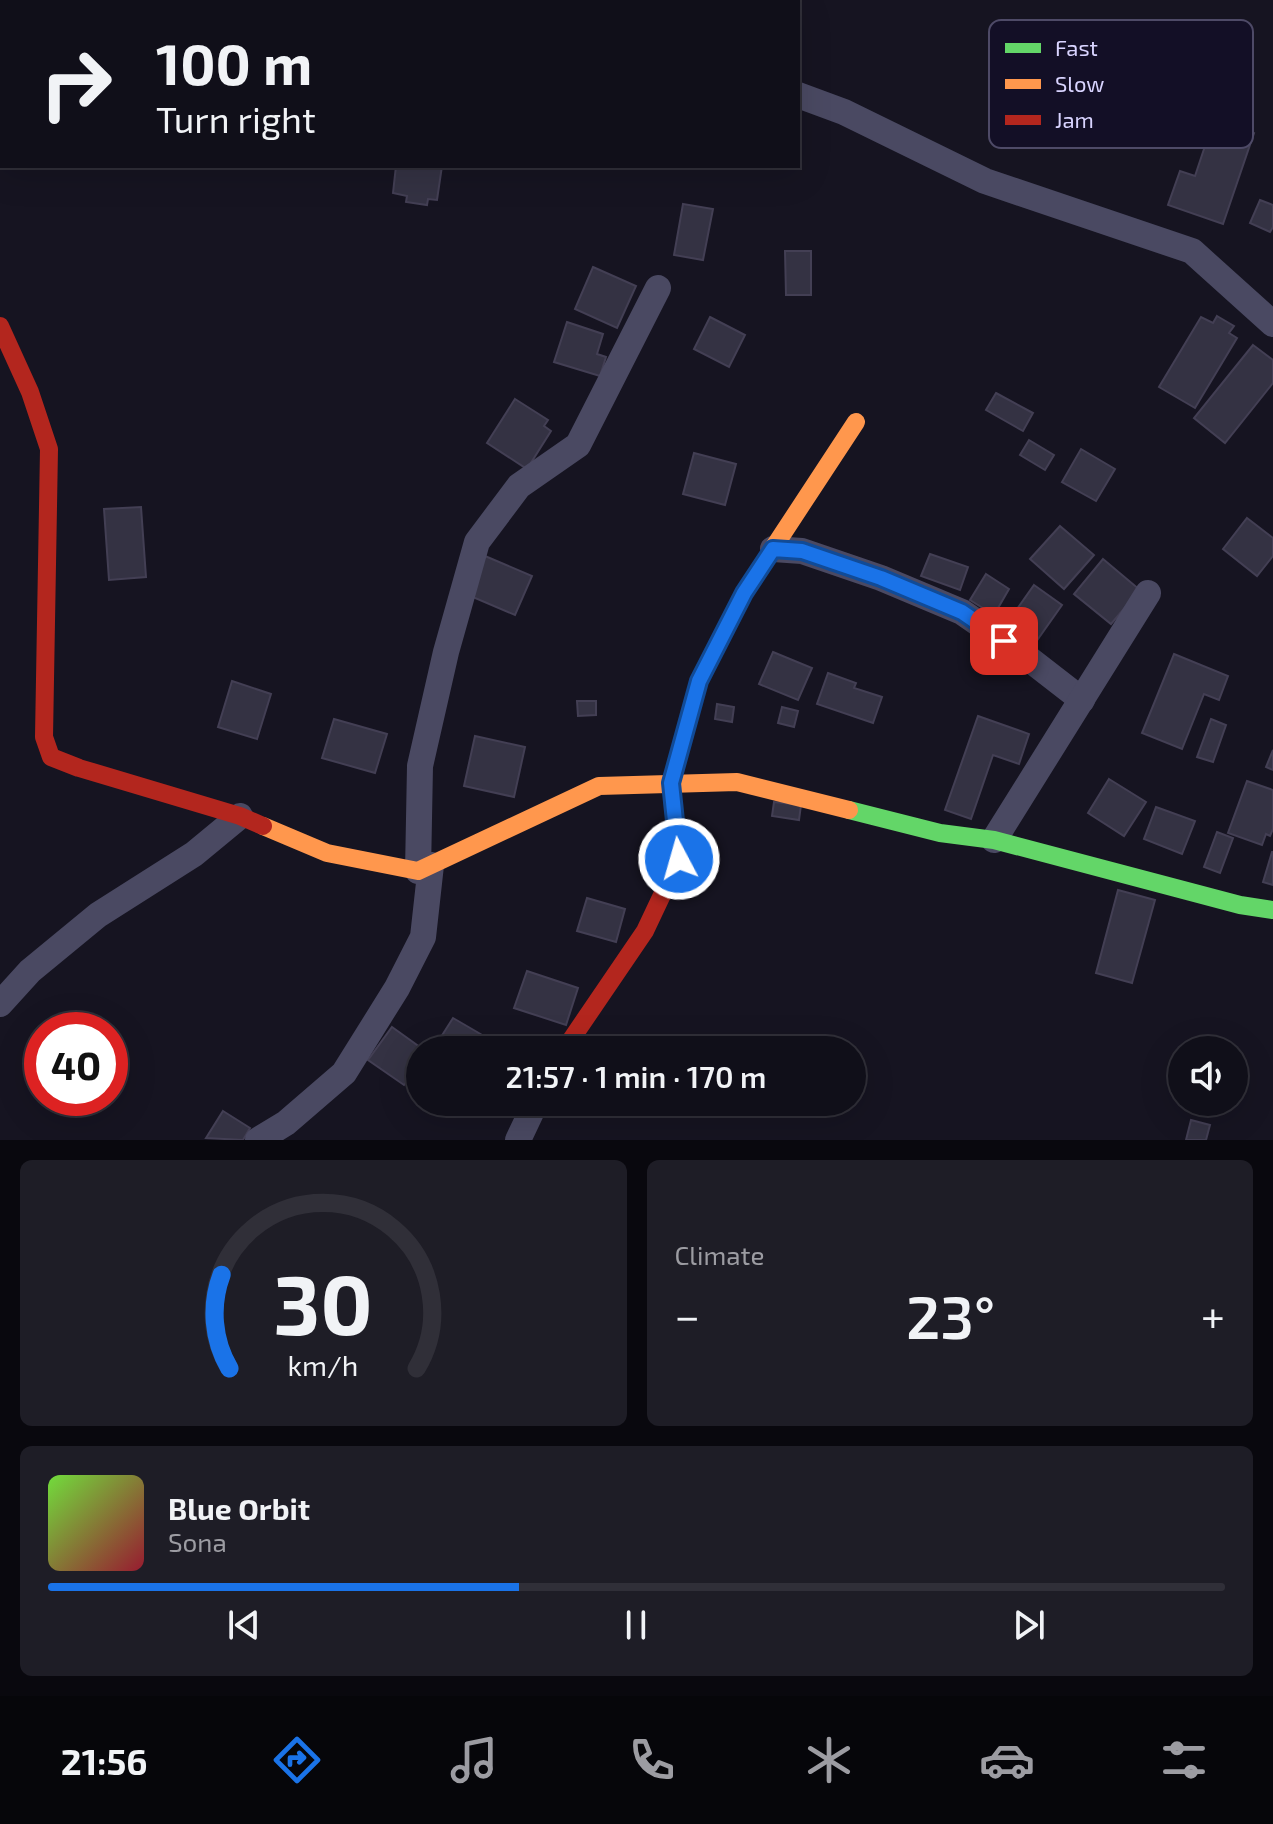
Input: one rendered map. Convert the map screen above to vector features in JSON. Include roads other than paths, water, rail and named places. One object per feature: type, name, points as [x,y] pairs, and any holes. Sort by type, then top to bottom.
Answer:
[{"type":"street","points":[[800,96],[844,112],[985,181],[1192,251],[1273,324]]},
{"type":"street","points":[[258,1140],[286,1123],[344,1073],[397,988],[423,937],[420,766],[446,652],[477,542],[519,486],[578,445],[658,288]]},
{"type":"street","points":[[0,326],[30,392],[49,449],[44,737],[51,757],[240,816],[327,853],[424,868],[599,786],[737,782],[940,833],[994,840],[1240,905],[1273,910]]},
{"type":"street","points":[[574,1036],[645,931],[679,859],[671,783],[699,681],[744,593],[856,422]]},
{"type":"street","points":[[773,549],[802,551],[881,578],[962,612],[1082,700]]},
{"type":"street","points":[[994,840],[1148,593]]},
{"type":"street","points":[[0,1004],[30,971],[98,915],[194,854],[240,816]]},
{"type":"street","points":[[518,1140],[529,1116]]}]
